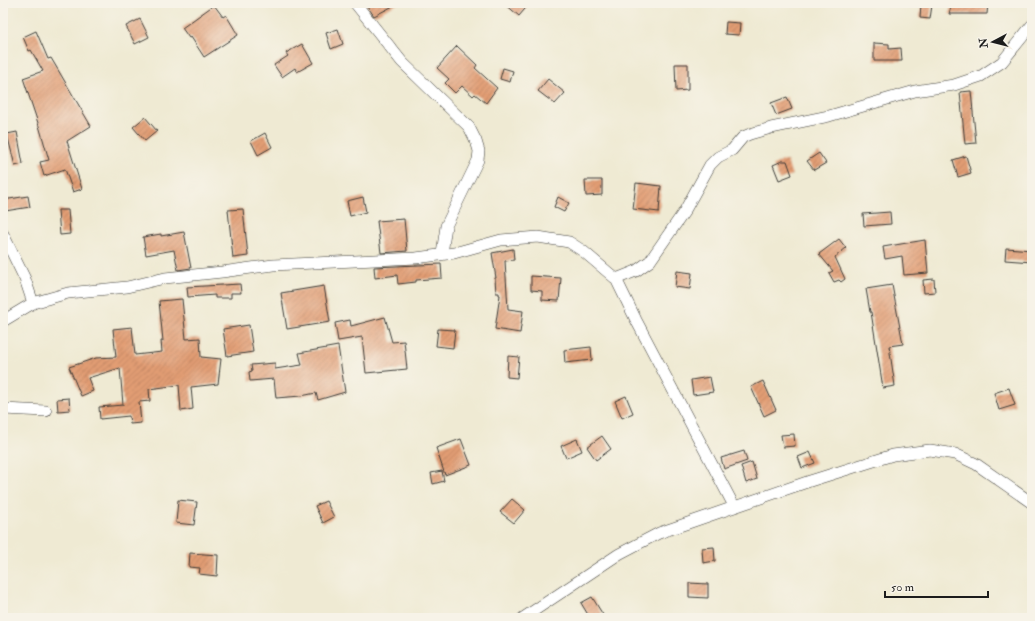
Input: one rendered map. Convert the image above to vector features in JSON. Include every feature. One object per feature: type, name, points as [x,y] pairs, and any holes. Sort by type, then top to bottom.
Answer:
[{"type":"street","points":[[355,3],[402,62],[469,127],[476,141],[479,151],[478,160],[446,226],[442,254]]},
{"type":"street","points":[[616,279],[636,271],[650,261],[684,212],[710,165],[718,157],[732,150],[744,137],[771,128],[829,116],[915,91],[954,85],[981,76],[1002,62],[1032,25]]},
{"type":"street","points":[[3,234],[25,279],[32,303]]},
{"type":"street","points":[[3,320],[32,303],[68,293],[127,287],[165,278],[273,265],[416,258],[454,253],[501,240],[538,237],[570,242],[616,279],[734,506]]},
{"type":"street","points":[[3,409],[46,412]]},
{"type":"street","points":[[523,618],[619,554],[659,533],[734,506],[893,455],[930,450],[955,454],[976,464],[1032,503]]},
{"type":"building","points":[[365,3],[399,3],[374,16]]},
{"type":"building","points":[[504,3],[530,3],[519,16]]},
{"type":"building","points":[[952,3],[988,3],[987,14],[949,14]]},
{"type":"building","points":[[921,4],[932,5],[930,19],[920,18]]},
{"type":"building","points":[[214,5],[223,17],[226,15],[238,35],[204,57],[191,37],[189,38],[182,28]]},
{"type":"building","points":[[140,19],[149,37],[135,44],[126,26]]},
{"type":"building","points":[[726,22],[740,23],[739,35],[725,34]]},
{"type":"building","points":[[338,29],[343,44],[331,49],[326,33]]},
{"type":"building","points":[[36,31],[48,59],[51,58],[91,126],[67,141],[82,189],[73,192],[65,169],[44,176],[40,162],[49,160],[23,78],[43,71],[31,50],[29,51],[23,37]]},
{"type":"building","points":[[874,43],[889,44],[889,49],[901,48],[902,61],[874,61]]},
{"type":"building","points":[[302,44],[313,63],[297,72],[295,68],[282,77],[274,65],[288,56],[286,53]]},
{"type":"building","points":[[457,46],[477,65],[475,68],[497,88],[486,103],[475,94],[473,96],[462,86],[455,93],[445,83],[449,79],[437,68]]},
{"type":"building","points":[[675,64],[688,64],[688,90],[676,91]]},
{"type":"building","points":[[503,68],[513,71],[510,82],[500,79]]},
{"type":"building","points":[[548,79],[565,93],[555,104],[538,91]]},
{"type":"building","points":[[971,91],[976,143],[965,144],[960,92]]},
{"type":"building","points":[[787,97],[792,109],[776,115],[771,103]]},
{"type":"building","points":[[145,117],[157,131],[145,141],[133,127]]},
{"type":"building","points":[[17,132],[23,164],[15,166],[7,134]]},
{"type":"building","points":[[265,133],[272,147],[258,155],[251,141]]},
{"type":"building","points":[[819,153],[826,163],[814,170],[807,161]]},
{"type":"building","points":[[966,156],[971,173],[958,177],[953,160]]},
{"type":"building","points":[[782,161],[787,161],[792,175],[779,180],[773,165]]},
{"type":"building","points":[[585,180],[602,180],[602,195],[586,196]]},
{"type":"building","points":[[636,183],[661,186],[659,212],[633,209]]},
{"type":"building","points":[[28,196],[30,207],[5,211],[3,200]]},
{"type":"building","points":[[363,197],[366,212],[350,216],[347,201]]},
{"type":"building","points":[[558,197],[569,203],[564,212],[554,207]]},
{"type":"building","points":[[243,209],[248,256],[233,258],[228,210]]},
{"type":"building","points":[[58,210],[68,210],[70,234],[60,235]]},
{"type":"building","points":[[890,212],[891,224],[864,226],[863,214]]},
{"type":"building","points":[[404,219],[407,251],[381,253],[377,221]]},
{"type":"building","points":[[184,232],[191,268],[178,270],[174,250],[146,255],[143,237]]},
{"type":"building","points":[[839,239],[846,248],[835,257],[845,279],[841,282],[839,280],[834,282],[829,273],[833,271],[819,254]]},
{"type":"building","points":[[925,240],[928,273],[904,275],[902,256],[885,259],[883,247]]},
{"type":"building","points":[[1006,248],[1032,250],[1032,262],[1005,260]]},
{"type":"building","points":[[513,249],[514,260],[505,261],[508,309],[523,311],[520,333],[495,329],[500,295],[499,293],[496,293],[496,278],[492,253]]},
{"type":"building","points":[[441,264],[442,278],[416,280],[416,282],[398,284],[397,275],[375,278],[374,267]]},
{"type":"building","points":[[677,271],[692,273],[690,289],[675,287]]},
{"type":"building","points":[[531,276],[561,278],[559,301],[542,300],[542,291],[531,290]]},
{"type":"building","points":[[934,279],[935,292],[924,293],[923,280]]},
{"type":"building","points":[[240,284],[241,293],[231,293],[231,298],[215,298],[215,295],[188,297],[187,287]]},
{"type":"building","points":[[892,285],[903,344],[889,346],[895,386],[883,388],[866,289]]},
{"type":"building","points":[[324,286],[330,322],[287,329],[281,293]]},
{"type":"building","points":[[182,299],[186,339],[200,338],[201,357],[221,359],[218,384],[191,387],[193,409],[181,411],[179,385],[149,389],[150,401],[139,402],[141,423],[130,424],[129,416],[100,419],[99,407],[123,405],[120,368],[88,378],[93,391],[81,396],[69,367],[96,358],[116,357],[113,329],[132,327],[135,355],[162,352],[161,341],[163,341],[159,301]]},
{"type":"building","points":[[385,317],[392,342],[404,341],[407,369],[366,373],[362,337],[338,341],[335,323],[350,320],[351,326]]},
{"type":"building","points":[[249,325],[253,352],[227,356],[223,329]]},
{"type":"building","points":[[438,329],[455,330],[453,348],[436,346]]},
{"type":"building","points":[[338,346],[345,392],[318,400],[316,393],[276,398],[274,379],[250,381],[249,372],[252,371],[251,365],[275,363],[275,369],[302,365],[299,353]]},
{"type":"building","points":[[591,347],[592,360],[565,363],[564,350]]},
{"type":"building","points":[[508,356],[519,357],[517,378],[507,377]]},
{"type":"building","points":[[710,377],[713,392],[693,395],[691,380]]},
{"type":"building","points":[[763,381],[776,410],[764,416],[751,387]]},
{"type":"building","points":[[1009,388],[1015,405],[999,410],[994,393]]},
{"type":"building","points":[[626,396],[633,413],[622,418],[615,401]]},
{"type":"building","points":[[69,398],[70,410],[58,411],[57,399]]},
{"type":"building","points":[[794,434],[795,446],[783,447],[781,435]]},
{"type":"building","points":[[602,436],[611,449],[596,460],[587,447]]},
{"type":"building","points":[[461,439],[471,465],[445,475],[436,448]]},
{"type":"building","points":[[577,439],[582,451],[566,458],[561,446]]},
{"type":"building","points":[[744,451],[747,461],[724,469],[721,458]]},
{"type":"building","points":[[810,452],[815,463],[802,468],[798,457]]},
{"type":"building","points":[[752,462],[757,479],[746,483],[741,466]]},
{"type":"building","points":[[442,471],[444,481],[433,484],[431,473]]},
{"type":"building","points":[[512,499],[525,510],[514,523],[500,512]]},
{"type":"building","points":[[178,500],[197,502],[194,525],[176,523]]},
{"type":"building","points":[[326,501],[334,517],[323,523],[315,506]]},
{"type":"building","points":[[714,547],[715,561],[703,563],[702,548]]},
{"type":"building","points":[[190,553],[218,555],[217,576],[199,574],[200,568],[189,567]]},
{"type":"building","points":[[689,583],[708,584],[708,598],[689,597]]},
{"type":"building","points":[[592,597],[605,618],[590,618],[581,603]]}]
